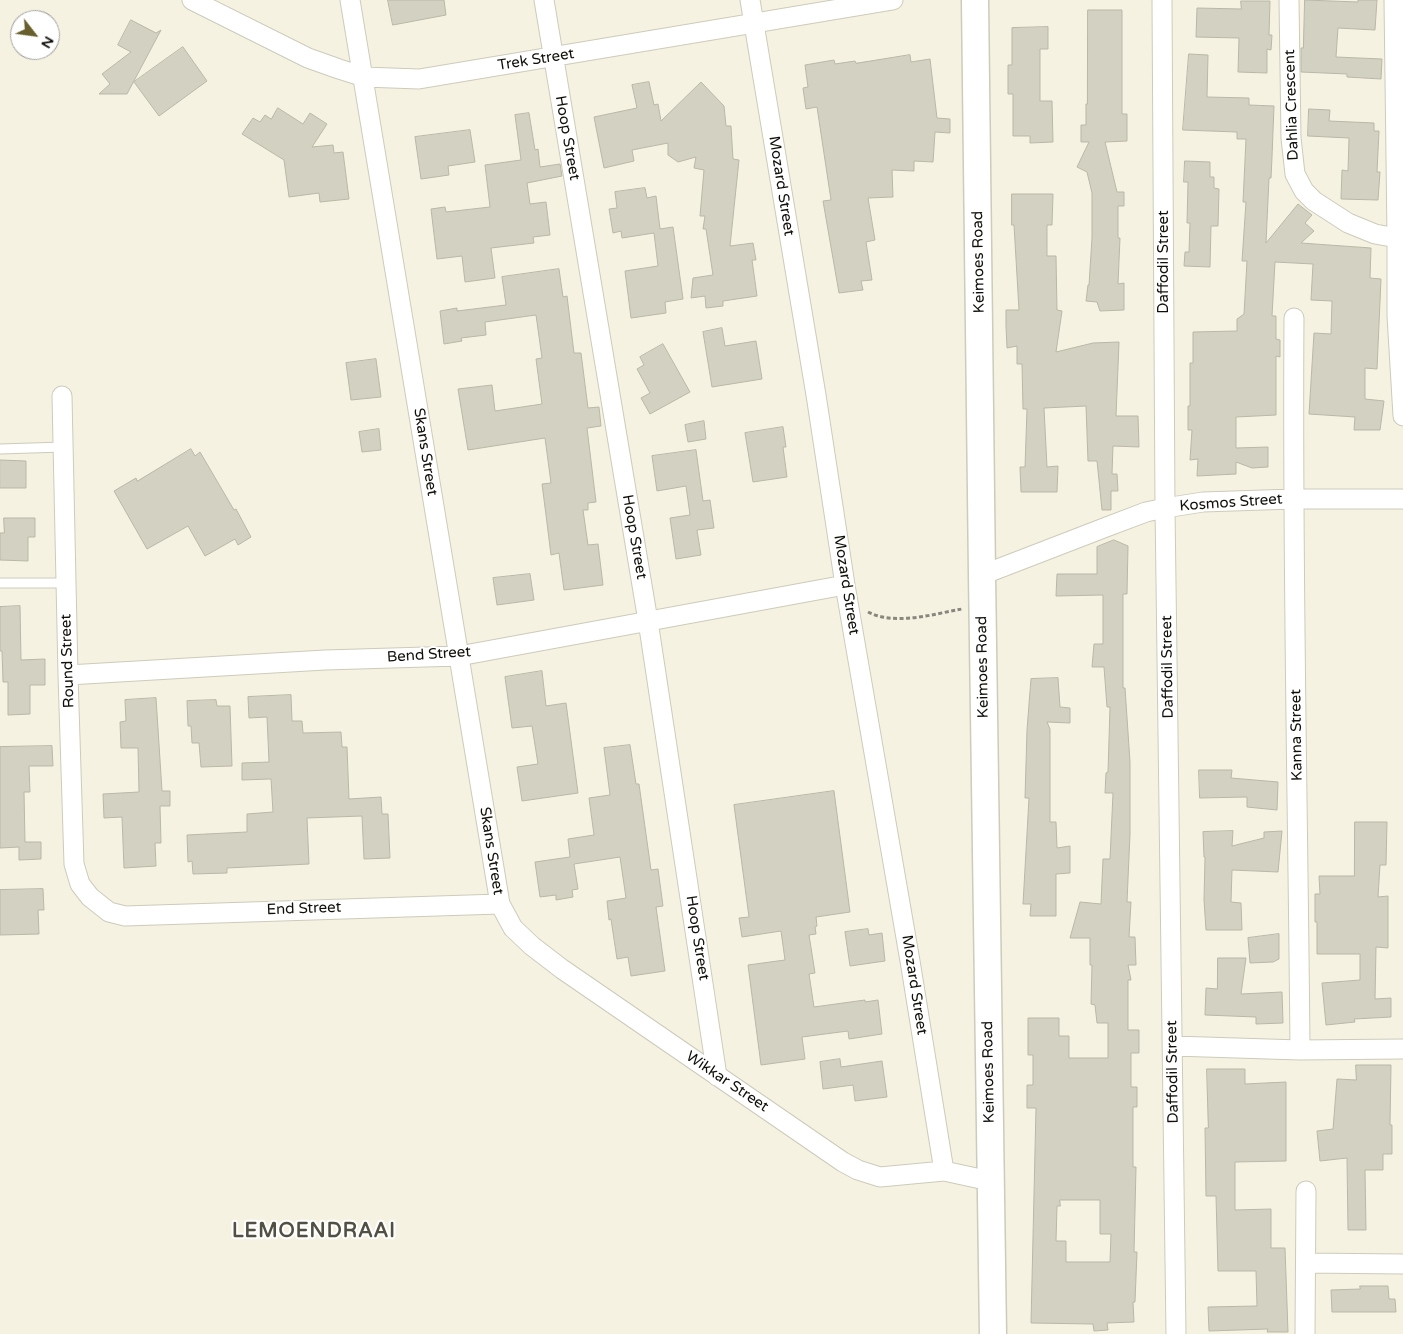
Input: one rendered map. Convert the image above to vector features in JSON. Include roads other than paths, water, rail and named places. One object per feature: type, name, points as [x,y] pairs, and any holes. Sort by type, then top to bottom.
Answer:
[{"type":"street","name":"Trek Street","points":[[192,0],[308,58],[364,77],[419,79],[893,0]]},
{"type":"street","name":"Skans Street","points":[[350,0],[500,904]]},
{"type":"street","name":"Hoop Street","points":[[544,0],[648,622],[718,1076]]},
{"type":"street","name":"Mozard Street","points":[[750,0],[944,1170]]},
{"type":"street","name":"Keimoes Road","points":[[975,0],[993,1334]]},
{"type":"street","name":"Daffodil Street","points":[[1162,0],[1165,508],[1176,1334]]},
{"type":"street","name":"Dahlia Crescent","points":[[1289,0],[1291,138],[1295,174],[1304,191],[1314,201],[1348,223],[1375,234],[1397,238]]},
{"type":"street","points":[[1394,0],[1397,316],[1403,416]]},
{"type":"street","name":"Kanna Street","points":[[1294,318],[1293,499],[1299,834],[1300,1050]]},
{"type":"street","name":"Round Street","points":[[62,396],[74,864],[80,884],[90,897],[109,912]]},
{"type":"street","name":"Kosmos Street","points":[[982,575],[1146,512],[1165,508],[1203,502],[1293,499],[1403,499]]},
{"type":"street","name":"Bend Street","points":[[68,675],[325,660],[459,656],[648,622],[847,593]]},
{"type":"street","name":"Wikkar Street","points":[[500,904],[513,928],[532,946],[843,1162],[858,1170],[880,1177],[944,1170],[990,1181]]},
{"type":"street","name":"End Street","points":[[109,912],[124,916],[500,904]]},
{"type":"street","points":[[1173,1046],[1300,1050],[1403,1048]]},
{"type":"street","points":[[1305,1334],[1306,1191]]},
{"type":"street","points":[[1306,1263],[1403,1264]]},
{"type":"lane","points":[[0,449],[63,447]]},
{"type":"lane","points":[[0,583],[66,583]]},
{"type":"district","name":"LEMOENDRAAI","points":[[314,1232]]}]
